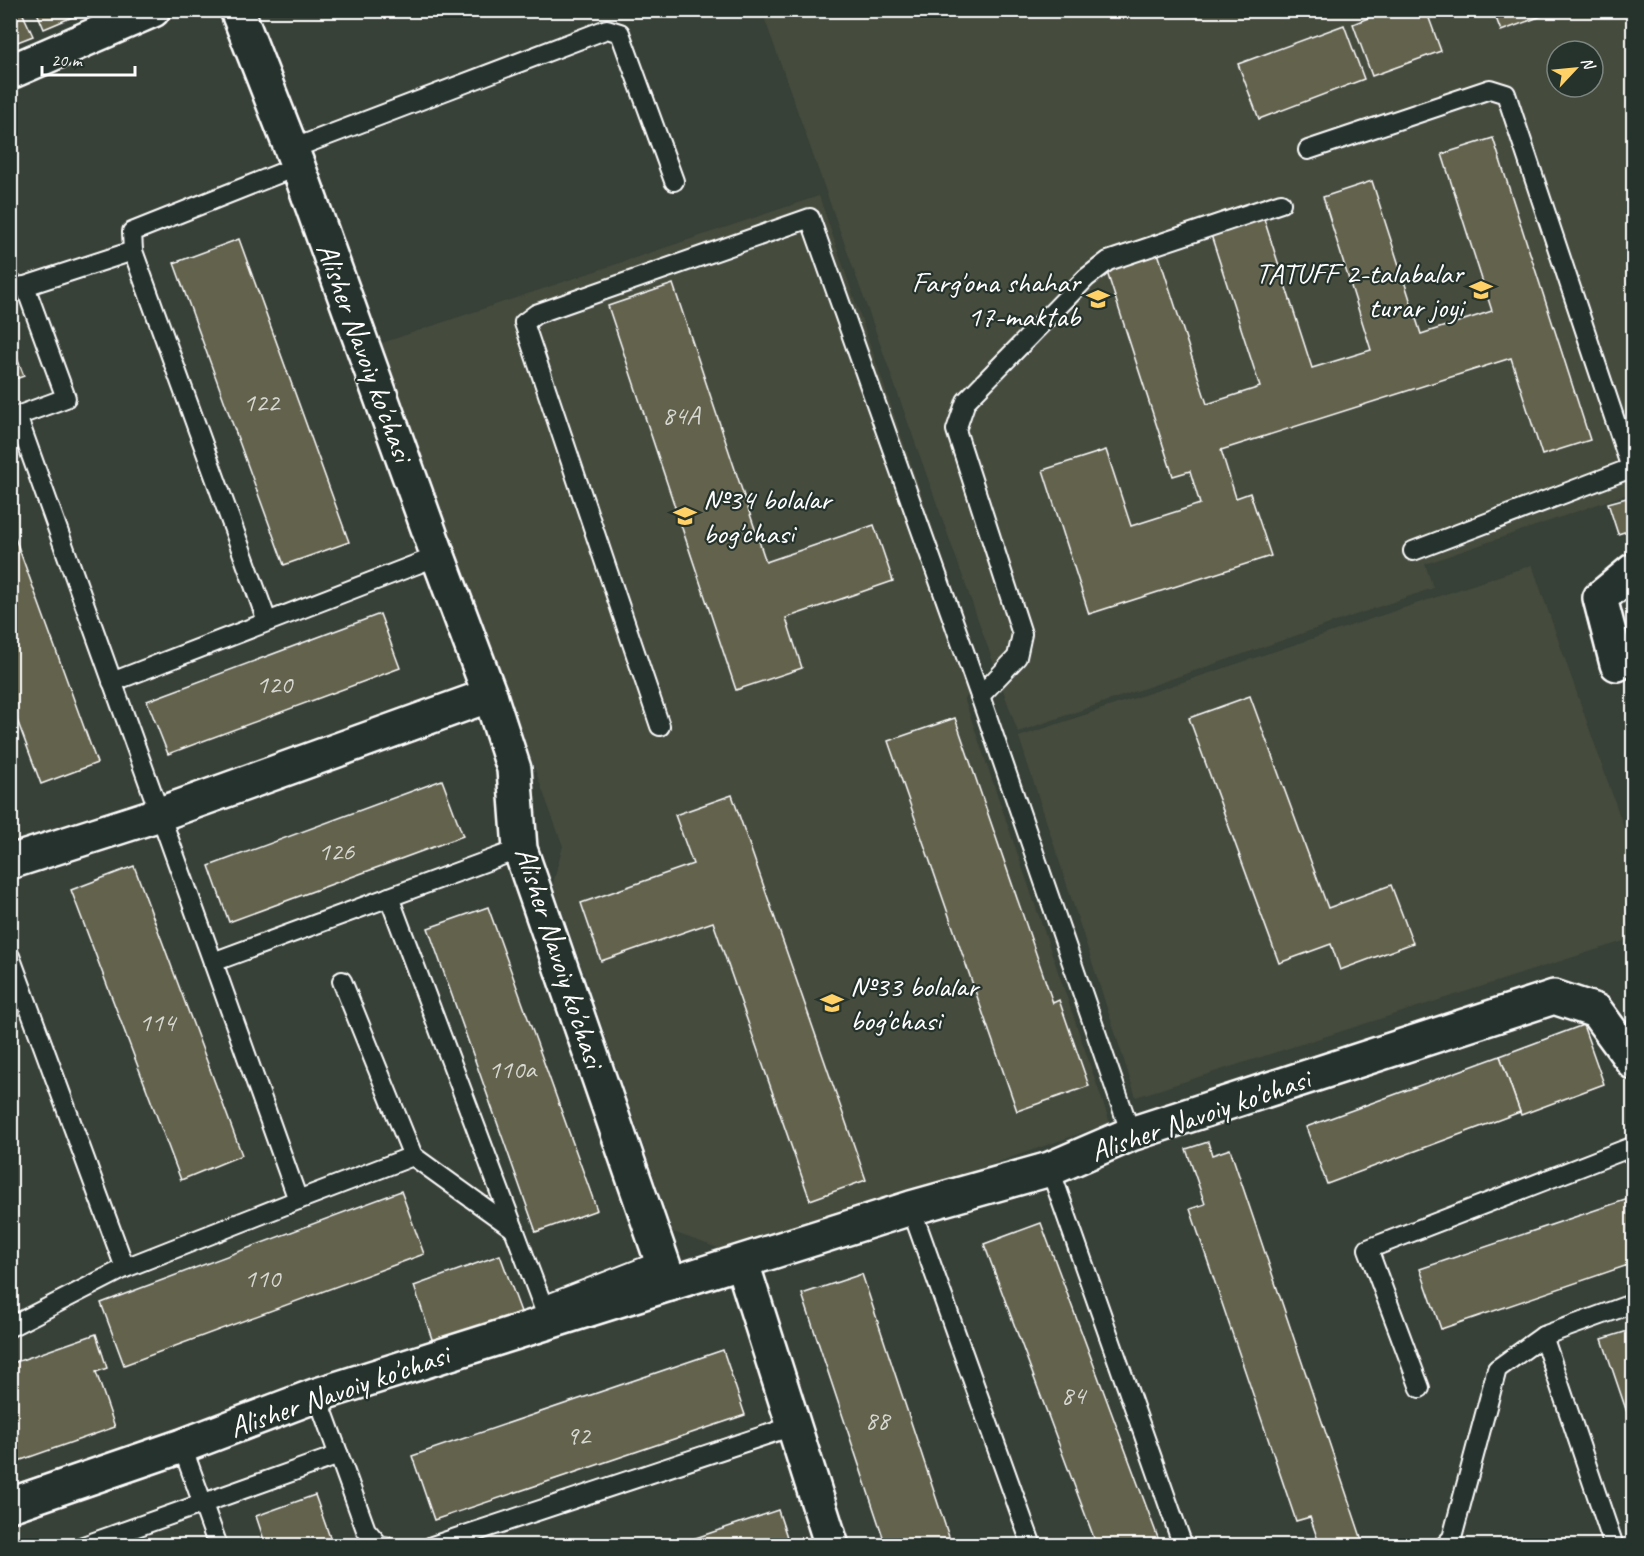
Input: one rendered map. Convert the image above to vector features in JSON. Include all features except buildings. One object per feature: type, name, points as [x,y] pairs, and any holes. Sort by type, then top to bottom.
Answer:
[{"type":"street","points":[[10,72],[153,10]]},
{"type":"street","name":"Alisher Navoiy ko'chasi","points":[[237,10],[295,158],[490,695],[514,769],[520,849],[666,1272]]},
{"type":"street","points":[[1617,664],[1600,598],[1634,570]]},
{"type":"street","points":[[10,862],[160,814],[490,695]]},
{"type":"street","name":"Alisher Navoiy ko'chasi","points":[[10,1505],[182,1446],[317,1395],[666,1272],[742,1263],[911,1208],[1050,1169],[1131,1134],[1554,997],[1596,1011],[1634,1063]]},
{"type":"street","points":[[742,1263],[832,1545]]},
{"type":"lane","points":[[267,621],[133,251],[132,232],[295,158],[607,29],[620,33],[674,181]]},
{"type":"lane","points":[[1308,150],[1490,89],[1506,94],[1632,467],[1413,551]]},
{"type":"lane","points":[[980,696],[1017,657],[1022,634],[956,430],[966,401],[1086,278],[1108,261],[1281,204]]},
{"type":"lane","points":[[660,726],[524,323],[536,314],[810,218],[980,696],[1131,1134]]},
{"type":"lane","points":[[133,251],[18,287],[66,398],[14,417],[160,814],[298,1200]]},
{"type":"lane","points":[[112,682],[438,556]]},
{"type":"lane","points":[[213,962],[520,849]]},
{"type":"lane","points":[[389,897],[543,1306],[666,1272]]},
{"type":"lane","points":[[10,956],[125,1268]]},
{"type":"lane","points":[[342,981],[413,1156],[514,1228]]},
{"type":"lane","points":[[1420,1388],[1368,1249],[1634,1146]]},
{"type":"lane","points":[[10,1328],[125,1268],[413,1156]]},
{"type":"lane","points":[[1050,1169],[1183,1545]]},
{"type":"lane","points":[[911,1208],[1032,1545]]},
{"type":"lane","points":[[1443,1545],[1452,1538],[1497,1369],[1543,1336],[1634,1303]]},
{"type":"lane","points":[[1543,1336],[1614,1545]]},
{"type":"lane","points":[[317,1395],[366,1530],[380,1545],[385,1545]]},
{"type":"lane","points":[[432,1545],[793,1426]]},
{"type":"lane","points":[[182,1446],[218,1545]]},
{"type":"lane","points":[[83,1545],[339,1455]]},
{"type":"shaded area","name":"Farg'ona shahar 17-maktab","points":[[762,11],[1633,11],[1633,492],[1425,564],[1433,588],[1018,732]]},
{"type":"shaded area","points":[[819,196],[988,688],[964,698],[1110,1123],[735,1254],[673,1232],[553,884],[563,846],[379,344]]},
{"type":"shaded area","points":[[1532,565],[1633,854],[1633,938],[1136,1097],[1019,737]]},
{"type":"place","name":"TATUFF 2-talabalar turar joyi","points":[[1481,290]]},
{"type":"place","name":"Farg'ona shahar 17-maktab","points":[[1098,299]]},
{"type":"place","name":"№34 bolalar bog'chasi","points":[[685,516]]},
{"type":"place","name":"№33 bolalar bog'chasi","points":[[832,1003]]}]
